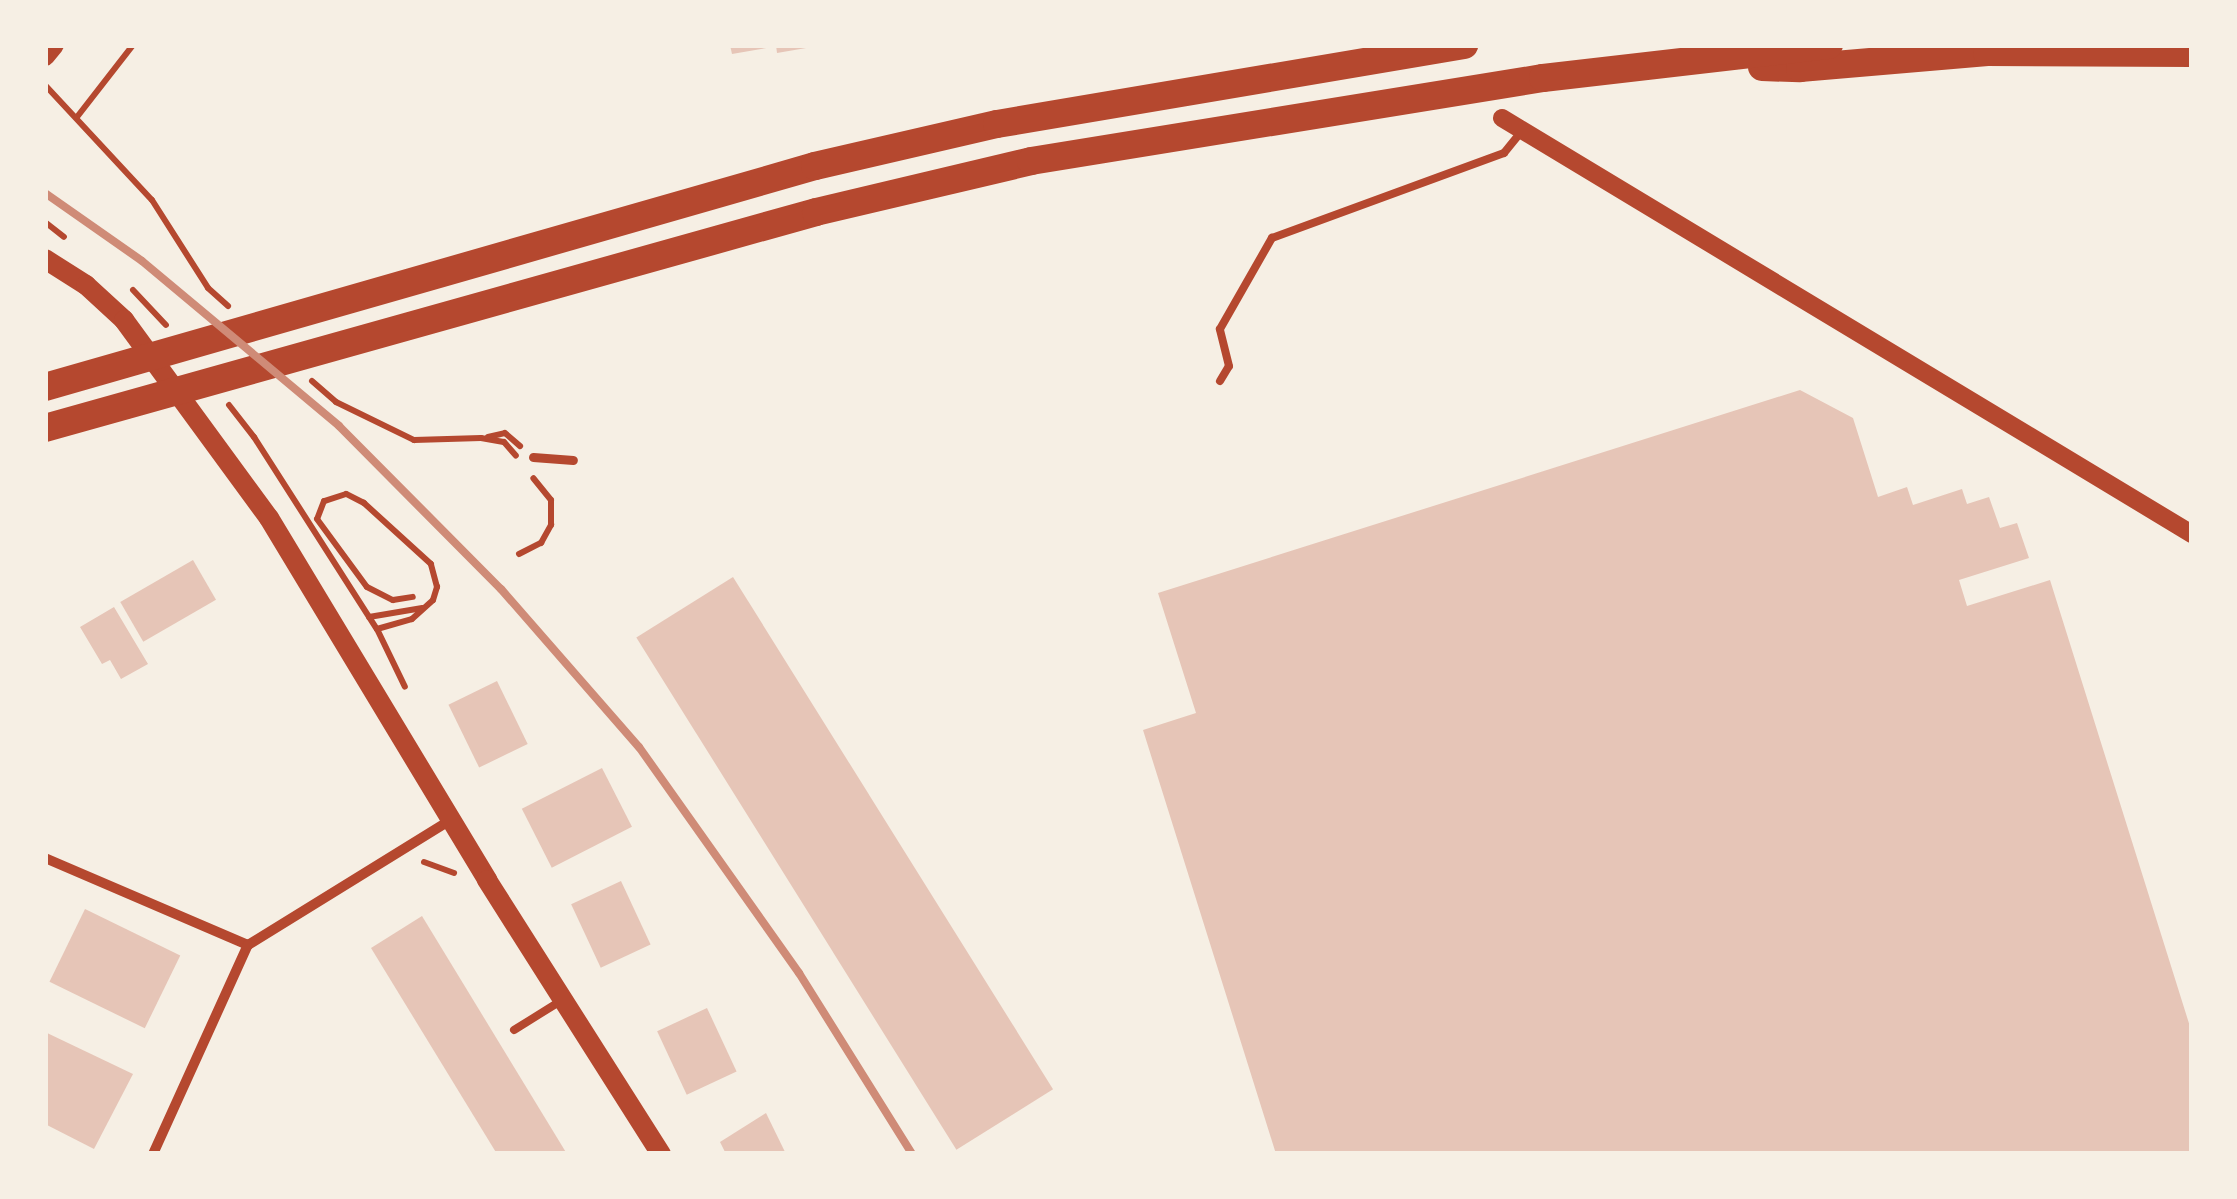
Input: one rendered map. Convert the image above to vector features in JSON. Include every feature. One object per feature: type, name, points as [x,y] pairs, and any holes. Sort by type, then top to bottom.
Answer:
[{"type":"highway","points":[[49,386],[815,166],[942,136],[1464,45]]},
{"type":"highway","points":[[55,425],[816,212],[1031,161],[1544,78],[1830,45]]},
{"type":"highway","points":[[1671,63],[1800,68],[1987,52],[2192,53]]},
{"type":"main road","points":[[45,56],[54,45]]},
{"type":"main road","points":[[45,259],[86,285],[124,320],[269,518],[451,820],[661,1154]]},
{"type":"street","points":[[1502,118],[2192,534]]},
{"type":"street","points":[[533,456],[573,460]]},
{"type":"street","points":[[153,1154],[248,946],[451,820]]},
{"type":"street","points":[[45,858],[248,946]]},
{"type":"lane","points":[[1220,381],[1229,366],[1220,330],[1272,238],[1504,153],[1522,132]]},
{"type":"lane","points":[[514,1030],[563,1000]]},
{"type":"path","points":[[77,117],[133,45]]},
{"type":"path","points":[[481,438],[505,433]]},
{"type":"path","points":[[405,687],[377,629],[412,618],[433,600],[437,586],[431,564],[364,504],[346,494],[324,500],[317,519],[367,587],[393,600],[413,597]]},
{"type":"path","points":[[369,617],[424,608]]},
{"type":"building","points":[[730,45],[772,45],[772,47],[732,54]]},
{"type":"building","points":[[776,45],[811,45],[812,47],[777,53]]},
{"type":"building","points":[[1800,390],[1853,418],[1878,497],[1907,487],[1913,505],[1962,489],[1967,504],[1989,497],[2000,528],[2017,523],[2029,558],[1959,580],[1967,606],[2050,580],[2192,1033],[2192,1154],[1276,1154],[1143,730],[1196,713],[1158,593]]},
{"type":"building","points":[[193,560],[216,600],[143,642],[120,602]]},
{"type":"building","points":[[733,577],[1053,1089],[956,1150],[636,637]]},
{"type":"building","points":[[114,607],[148,664],[121,679],[110,660],[102,664],[80,627]]},
{"type":"building","points":[[497,681],[528,744],[479,768],[448,705]]},
{"type":"building","points":[[602,768],[632,827],[552,868],[522,809]]},
{"type":"building","points":[[621,881],[651,944],[601,968],[571,904]]},
{"type":"building","points":[[85,909],[180,955],[145,1028],[49,982]]},
{"type":"building","points":[[422,916],[567,1154],[497,1154],[371,948]]},
{"type":"building","points":[[707,1008],[737,1071],[687,1095],[657,1031]]},
{"type":"building","points":[[45,1032],[133,1074],[94,1149],[45,1124]]},
{"type":"building","points":[[766,1113],[786,1154],[726,1154],[720,1142]]},
{"type":"railway","points":[[45,193],[142,261],[339,426],[501,589],[639,747],[799,973],[912,1154]]}]
